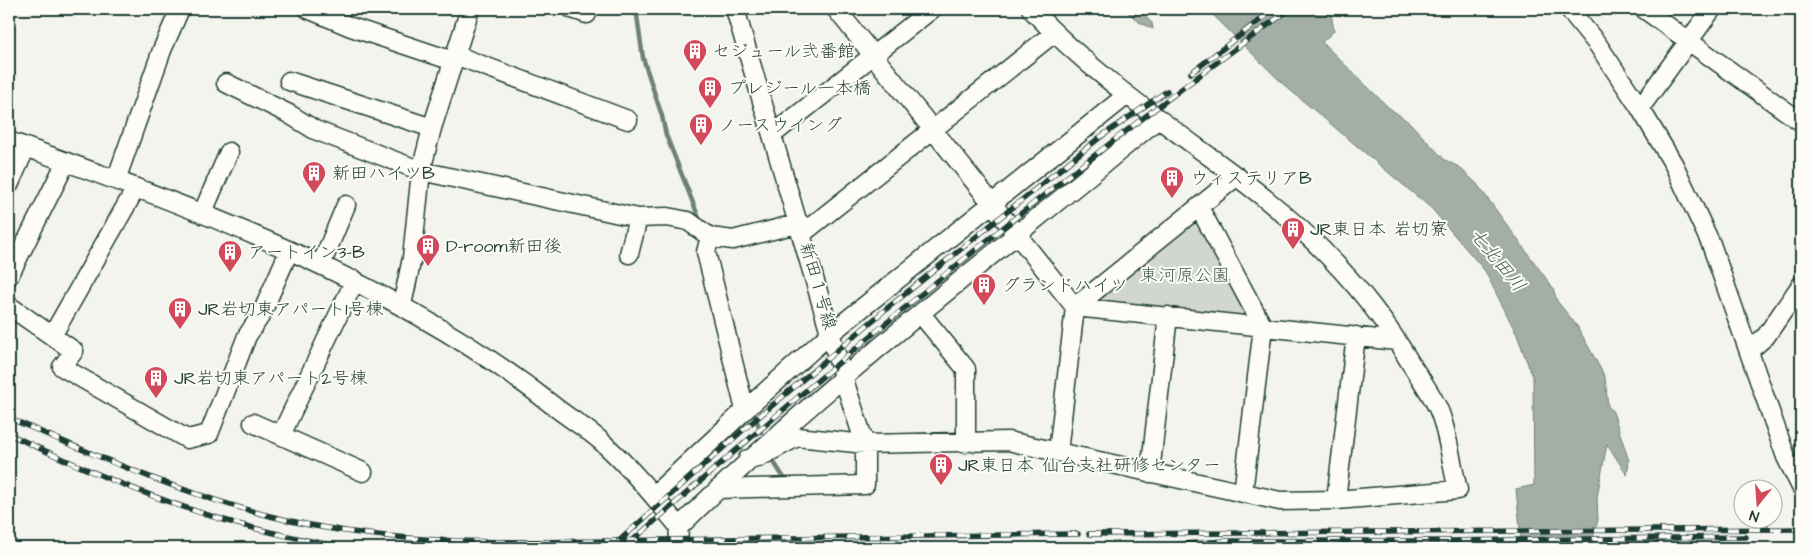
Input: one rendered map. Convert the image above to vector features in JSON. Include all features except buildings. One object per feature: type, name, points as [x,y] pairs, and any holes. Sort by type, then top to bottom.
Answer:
[{"type":"street","points":[[116,180],[162,50],[180,9]]},
{"type":"street","points":[[308,9],[351,27],[454,58],[628,120]]},
{"type":"street","points":[[402,304],[412,258],[421,170],[432,128],[470,9]]},
{"type":"street","name":"新田１号線","points":[[735,9],[801,228],[843,377],[866,444]]},
{"type":"street","points":[[836,9],[1075,307],[1398,341]]},
{"type":"street","points":[[772,135],[932,9]]},
{"type":"street","points":[[748,459],[758,458],[797,437],[866,444],[1008,441],[1280,502],[1336,500],[1458,490],[1441,415],[1398,341],[1355,285],[1299,228],[1237,176],[1127,95],[1054,33],[1031,9]]},
{"type":"street","points":[[1569,9],[1598,45],[1640,108],[1674,165],[1712,244],[1786,457],[1801,487]]},
{"type":"street","points":[[1644,9],[1690,40],[1801,122]]},
{"type":"street","points":[[1640,108],[1712,9]]},
{"type":"street","points":[[226,83],[290,114],[314,130],[421,170],[638,218],[667,217],[688,220],[710,237],[734,240],[801,228],[933,129],[1054,33]]},
{"type":"street","points":[[289,81],[432,128]]},
{"type":"street","points":[[654,496],[745,410],[831,333],[1127,95]]},
{"type":"street","points":[[679,527],[748,459],[843,377],[1019,235],[1158,119]]},
{"type":"street","points":[[9,141],[178,204],[289,251],[355,280],[402,304],[444,329],[522,380],[601,441],[654,496],[679,527],[678,548]]},
{"type":"street","points":[[9,185],[26,147]]},
{"type":"street","points":[[202,214],[229,152]]},
{"type":"street","points":[[9,276],[66,162]]},
{"type":"street","points":[[1058,452],[1075,307],[1237,176]]},
{"type":"street","points":[[52,336],[136,188]]},
{"type":"street","points":[[321,265],[346,205]]},
{"type":"street","points":[[1199,207],[1263,327],[1243,493]]},
{"type":"street","points":[[629,254],[638,218]]},
{"type":"street","points":[[710,237],[706,252],[745,410]]},
{"type":"street","points":[[9,306],[74,350],[62,367],[187,439],[209,434],[247,336],[261,315],[289,251]]},
{"type":"street","points":[[281,435],[355,280]]},
{"type":"street","points":[[1750,350],[1766,336],[1801,285]]},
{"type":"street","points":[[921,314],[966,369],[966,443]]},
{"type":"street","points":[[1150,473],[1168,316]]},
{"type":"street","points":[[1336,500],[1356,336]]},
{"type":"street","points":[[253,422],[363,472]]},
{"type":"street","points":[[718,489],[865,485],[866,444]]},
{"type":"green space","name":"東河原公園","points":[[1195,219],[1251,311],[1246,319],[1099,303],[1097,296]]},
{"type":"water","points":[[1124,9],[1138,9],[1152,23],[1153,29],[1139,22]]},
{"type":"water","name":"七北田川","points":[[1207,9],[1328,9],[1331,13],[1334,31],[1322,42],[1388,107],[1410,123],[1445,160],[1459,167],[1477,184],[1553,288],[1557,301],[1577,326],[1605,377],[1608,406],[1613,412],[1629,461],[1627,475],[1607,444],[1597,497],[1598,520],[1590,548],[1522,548],[1516,489],[1534,485],[1533,378],[1517,335],[1485,271],[1432,209],[1284,85]]},
{"type":"waterway","points":[[636,9],[643,58],[662,116],[666,135],[701,223]]},
{"type":"waterway","points":[[755,416],[761,432]]},
{"type":"waterway","points":[[770,456],[784,478]]},
{"type":"railway","points":[[1191,73],[1274,9]]},
{"type":"railway","points":[[624,548],[950,270],[1118,137],[1290,9]]},
{"type":"railway","points":[[611,548],[742,431],[885,310],[1099,138],[1167,91]]},
{"type":"railway","points":[[9,418],[148,476],[219,501],[291,521],[336,530],[382,536],[473,541],[565,542],[1078,534]]},
{"type":"railway","points":[[9,434],[115,481],[169,502],[254,528],[346,548]]},
{"type":"railway","points":[[1089,534],[1801,529]]},
{"type":"railway","points":[[1131,548],[1225,541],[1447,541],[1746,537]]},
{"type":"place","name":"セジュール弐番館","points":[[695,72]]},
{"type":"place","name":"プレジール一本橋","points":[[710,109]]},
{"type":"place","name":"ノースウイング","points":[[701,146]]},
{"type":"place","name":"新田ハイツB","points":[[314,194]]},
{"type":"place","name":"ウィステリアB","points":[[1172,199]]},
{"type":"place","name":"JR東日本 岩切寮","points":[[1293,250]]},
{"type":"place","name":"D-room新田後","points":[[428,267]]},
{"type":"place","name":"アートイン3-B","points":[[230,273]]},
{"type":"place","name":"グランドハイツ","points":[[984,306]]},
{"type":"place","name":"JR岩切東アパート1号棟","points":[[180,330]]},
{"type":"place","name":"JR岩切東アパート2号棟","points":[[156,399]]},
{"type":"place","name":"JR東日本 仙台支社研修センター","points":[[941,486]]}]
